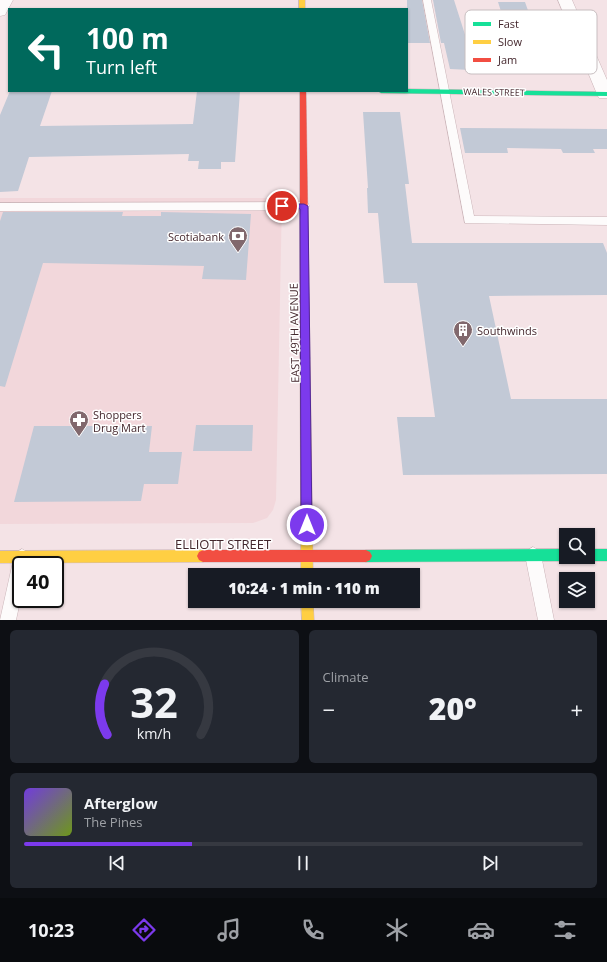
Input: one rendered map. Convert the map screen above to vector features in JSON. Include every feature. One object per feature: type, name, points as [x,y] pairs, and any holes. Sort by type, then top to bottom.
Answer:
[{"type":"street","points":[[0,12],[6,0]]},
{"type":"street","points":[[565,0],[569,10]]},
{"type":"street","points":[[597,73],[606,94]]},
{"type":"street","name":"WALES STREET","points":[[408,91],[606,94]]},
{"type":"street","name":"EAST 49TH AVENUE","points":[[303,92],[307,568]]},
{"type":"street","points":[[595,555],[607,554]]},
{"type":"street","name":"ELLIOTT STREET","points":[[64,557],[559,555]]},
{"type":"street","name":"ELLIOTT STREET","points":[[0,557],[12,557]]},
{"type":"street","points":[[307,608],[308,620]]},
{"type":"lane","points":[[427,0],[469,220],[607,221]]},
{"type":"lane","points":[[0,207],[304,206]]},
{"type":"lane","points":[[533,555],[546,620]]},
{"type":"lane","points":[[8,620],[12,602]]},
{"type":"shaded area","points":[[0,198],[282,198],[276,500],[273,510],[267,518],[253,523],[0,524]]},
{"type":"building","points":[[407,0],[422,0],[430,43],[408,43]]},
{"type":"building","points":[[433,0],[454,0],[465,35],[465,70],[450,69],[444,43],[441,43]]},
{"type":"building","points":[[498,2],[525,2],[528,10],[501,10]]},
{"type":"building","points":[[10,92],[52,92],[40,126],[193,124],[197,92],[240,92],[235,162],[221,162],[221,169],[198,169],[199,161],[188,161],[189,154],[29,157],[18,191],[0,192],[0,115]]},
{"type":"building","name":"Southwinds","points":[[363,112],[400,112],[409,184],[405,184],[412,243],[603,243],[607,253],[607,295],[489,296],[511,399],[607,399],[607,474],[403,475],[397,417],[435,417],[417,283],[384,283],[378,213],[368,213],[368,188]]},
{"type":"building","points":[[460,128],[607,129],[607,149],[593,149],[595,153],[563,153],[561,149],[507,148],[508,153],[465,153]]},
{"type":"building","points":[[3,212],[123,212],[122,216],[161,216],[161,212],[251,214],[246,280],[202,279],[204,266],[43,263],[5,387],[0,386],[0,221]]},
{"type":"building","points":[[196,425],[253,425],[252,451],[193,451]]},
{"type":"building","points":[[34,426],[152,426],[149,452],[182,452],[178,484],[144,484],[141,501],[14,502]]},
{"type":"traffic: fast","points":[[408,91],[607,94]]},
{"type":"traffic: fast","points":[[366,556],[559,555]]},
{"type":"traffic: fast","points":[[595,555],[607,555]]},
{"type":"traffic: slow","points":[[302,0],[302,8]]},
{"type":"traffic: slow","points":[[305,358],[307,568]]},
{"type":"traffic: slow","points":[[0,557],[203,556]]},
{"type":"traffic: slow","points":[[307,608],[308,620]]},
{"type":"traffic: jam","points":[[303,92],[305,358]]},
{"type":"traffic: jam","points":[[203,556],[366,556]]},
{"type":"place","name":"Scotiabank","points":[[238,253]]},
{"type":"place","name":"Southwinds","points":[[463,347]]},
{"type":"place","name":"Shoppers Drug Mart","points":[[79,437]]},
{"type":"route","points":[[282,206],[304,206],[307,525]]}]
